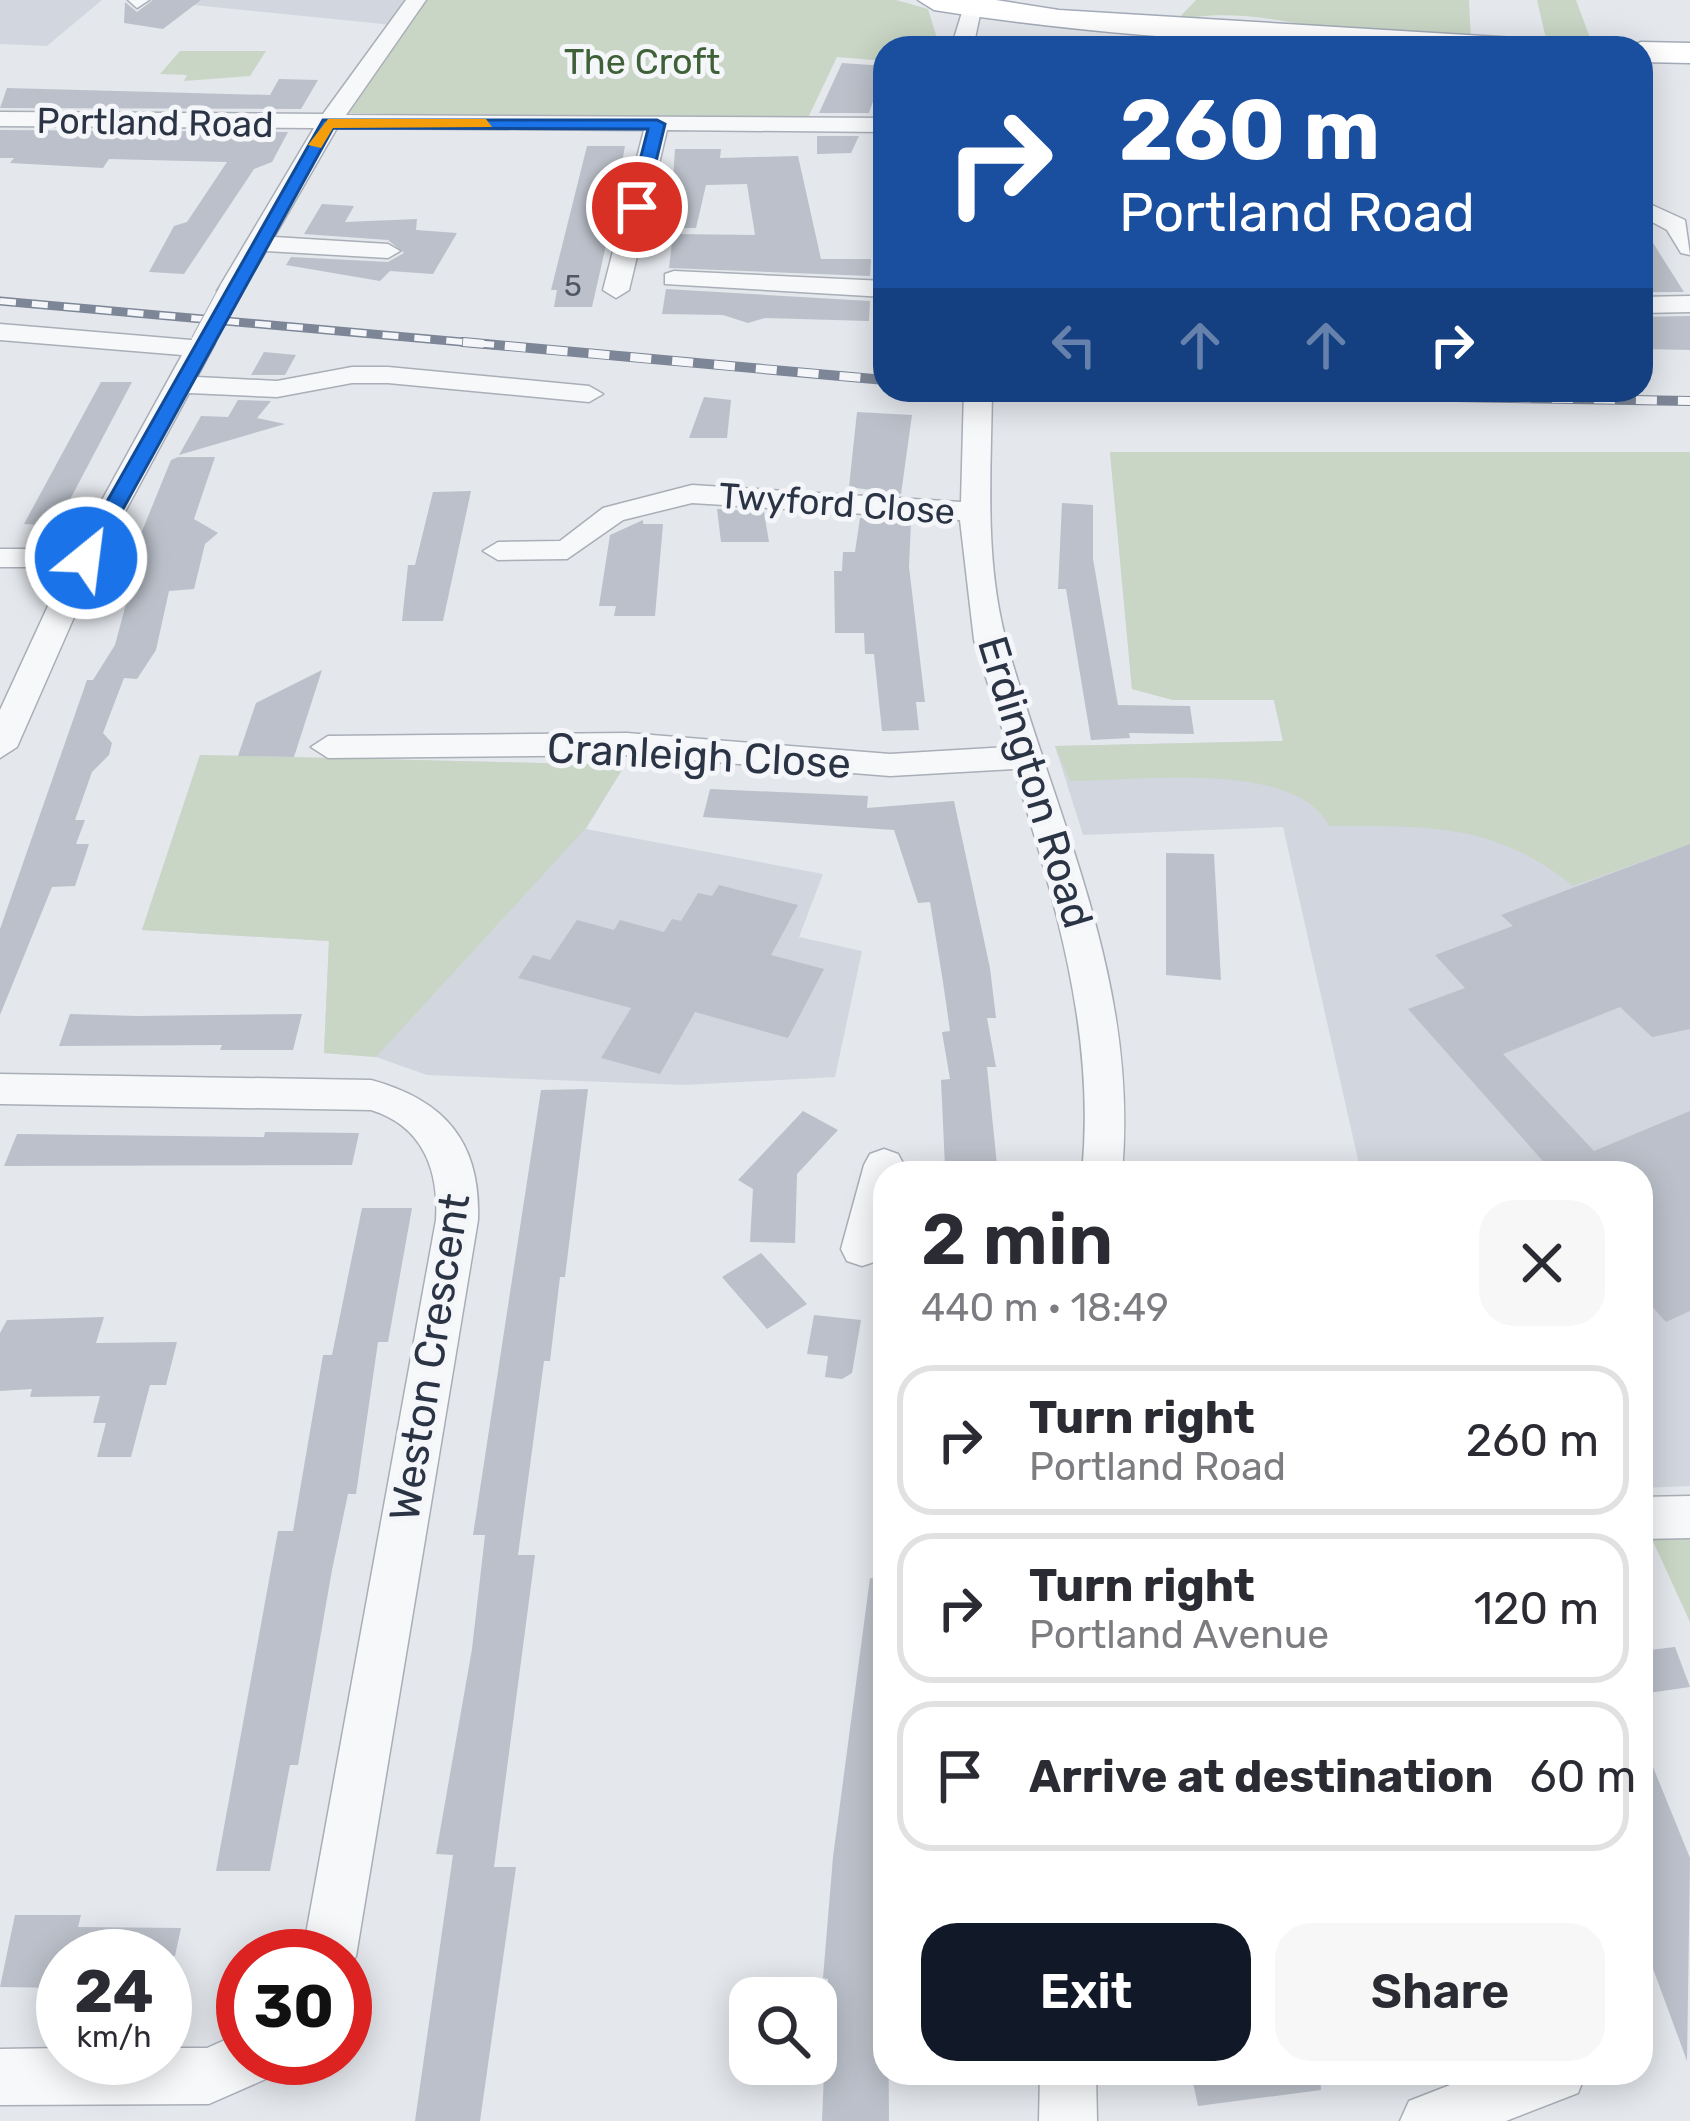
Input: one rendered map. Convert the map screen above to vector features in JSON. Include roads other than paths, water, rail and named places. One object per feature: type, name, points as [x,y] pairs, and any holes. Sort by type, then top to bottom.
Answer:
[{"type":"main road","points":[[947,3],[1364,36]]},
{"type":"main road","points":[[1653,52],[1690,53]]},
{"type":"street","points":[[0,748],[86,558],[230,291],[328,124],[416,0]]},
{"type":"street","points":[[947,3],[958,36]]},
{"type":"street","name":"Portland Road","points":[[0,119],[873,125]]},
{"type":"street","points":[[616,290],[657,124]]},
{"type":"street","points":[[1653,213],[1676,224],[1690,248]]},
{"type":"street","points":[[257,243],[388,251]]},
{"type":"street","points":[[687,277],[873,288]]},
{"type":"street","points":[[1653,305],[1690,304]]},
{"type":"street","points":[[0,332],[201,346]]},
{"type":"street","points":[[181,384],[277,389],[352,375],[388,375],[537,402],[590,394]]},
{"type":"street","name":"Erdington Road","points":[[977,402],[974,512],[990,640],[1083,931],[1108,1108],[1103,1161]]},
{"type":"street","name":"Twyford Close","points":[[498,551],[567,550],[613,514],[692,494],[974,512]]},
{"type":"street","points":[[0,558],[86,558]]},
{"type":"street","name":"Cranleigh Close","points":[[328,747],[371,732],[627,744],[890,765],[1030,757]]},
{"type":"street","name":"Weston Crescent","points":[[0,1089],[370,1095],[416,1114],[452,1159],[460,1193],[457,1220],[334,1929]]},
{"type":"street","points":[[862,1249],[873,1213]]},
{"type":"street","points":[[1653,1518],[1690,1517]]},
{"type":"street","points":[[2,2084],[216,2073]]},
{"type":"street","points":[[1067,2121],[1068,2085]]},
{"type":"street","points":[[1429,2121],[1526,2085]]},
{"type":"railway","points":[[0,301],[496,345]]},
{"type":"railway","points":[[463,342],[873,379]]},
{"type":"railway","points":[[1653,400],[1690,401]]},
{"type":"park label","name":"The Croft","points":[[642,61]]}]
